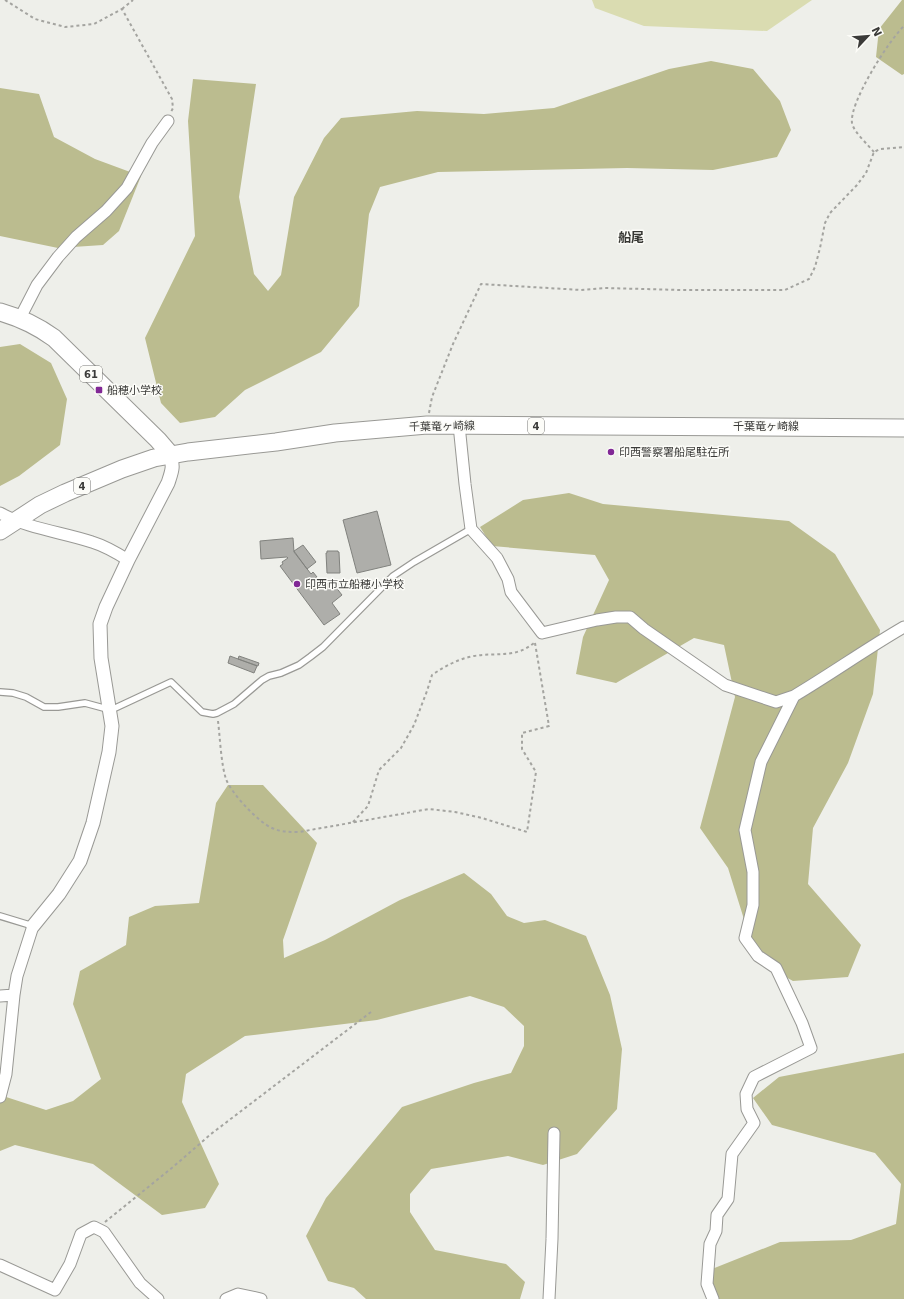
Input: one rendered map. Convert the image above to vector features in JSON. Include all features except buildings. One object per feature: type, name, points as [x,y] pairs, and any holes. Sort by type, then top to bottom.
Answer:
[{"type":"main road","name":"61","points":[[0,312],[20,318],[38,327],[54,338],[158,440],[170,454]]},
{"type":"main road","name":"千葉竜ヶ崎線","points":[[0,531],[8,517],[129,467],[170,454],[276,442],[335,433],[427,425],[904,428]]},
{"type":"street","points":[[20,318],[37,285],[58,257],[76,237],[106,211],[127,188],[152,143],[168,121]]},
{"type":"street","points":[[459,425],[471,529],[496,558],[508,579],[511,592],[542,633],[597,620],[616,617],[630,617],[644,629],[725,685],[776,702],[794,696],[904,627]]},
{"type":"street","points":[[0,1097],[6,1074],[17,976],[33,926],[59,894],[80,861],[93,823],[110,746],[112,726],[111,710],[101,658],[100,624],[106,607],[128,560],[168,483],[173,470],[173,463],[170,454]]},
{"type":"street","points":[[8,517],[92,542],[114,551],[128,560]]},
{"type":"street","points":[[713,1299],[708,1284],[710,1244],[716,1231],[717,1215],[728,1199],[732,1154],[754,1123],[747,1109],[746,1094],[754,1077],[811,1048],[802,1023],[776,968],[758,956],[745,938],[753,905],[753,872],[745,830],[761,762],[794,696]]},
{"type":"street","points":[[0,996],[14,995]]},
{"type":"street","points":[[549,1299],[554,1133]]},
{"type":"street","points":[[0,1265],[56,1290],[70,1264],[81,1234],[94,1227],[104,1232],[140,1283],[158,1299]]},
{"type":"street","points":[[226,1299],[238,1294],[261,1299]]},
{"type":"lane","points":[[0,692],[13,693],[26,697],[44,707],[85,704],[111,710],[171,682],[202,712],[213,714],[217,713],[234,704],[262,680],[269,676],[281,673],[310,657],[323,647],[394,576],[414,562],[471,529]]},
{"type":"lane","points":[[0,916],[33,926]]},
{"type":"path","points":[[5,0],[35,19],[65,27],[94,24],[122,9],[133,0]]},
{"type":"path","points":[[122,9],[172,99],[173,108],[168,121]]},
{"type":"path","points":[[874,152],[852,124],[852,114],[867,80],[888,46],[904,26]]},
{"type":"path","points":[[427,425],[432,398],[453,344],[481,284],[581,290],[605,288],[785,290],[809,279],[815,268],[825,224],[830,213],[857,185],[866,172],[874,152],[880,149],[904,147]]},
{"type":"path","points":[[353,822],[368,806],[379,770],[401,748],[414,725],[432,675],[443,667],[458,660],[474,656],[509,654],[524,650],[535,643],[542,633]]},
{"type":"path","points":[[217,713],[226,779],[234,793],[259,819],[271,827],[284,832],[299,832],[429,810],[455,812],[482,818],[527,832],[536,772],[522,749],[522,733],[549,726],[535,643]]},
{"type":"path","points":[[96,1228],[173,1168],[211,1134],[371,1012]]},
{"type":"green space","points":[[592,0],[812,0],[767,31],[644,26],[595,8]]},
{"type":"green space","points":[[902,0],[904,0],[904,74],[902,75],[876,57],[879,29]]},
{"type":"green space","points":[[711,61],[753,69],[780,101],[791,130],[777,157],[713,170],[627,168],[438,172],[380,187],[369,214],[359,306],[321,352],[245,390],[215,417],[180,423],[161,403],[145,338],[195,236],[188,121],[193,79],[256,84],[239,197],[254,274],[268,291],[281,275],[294,197],[324,138],[341,118],[417,111],[484,114],[554,108],[669,69]]},
{"type":"green space","points":[[0,88],[39,94],[54,137],[95,159],[141,176],[119,231],[103,245],[58,248],[0,236]]},
{"type":"green space","points":[[20,344],[51,363],[67,399],[60,445],[19,476],[0,486],[0,347]]},
{"type":"green space","points":[[569,493],[603,504],[789,521],[835,554],[880,630],[873,694],[848,763],[813,828],[808,884],[861,945],[848,977],[793,981],[757,961],[728,868],[700,828],[735,697],[724,645],[694,638],[616,683],[576,674],[583,637],[609,580],[595,555],[492,546],[480,527],[523,500]]},
{"type":"green space","points":[[228,785],[263,785],[317,843],[283,940],[284,958],[325,940],[400,900],[464,873],[491,894],[507,916],[524,923],[545,920],[586,936],[610,995],[622,1049],[617,1109],[577,1154],[543,1165],[508,1156],[431,1169],[410,1194],[410,1212],[435,1250],[506,1264],[525,1282],[520,1299],[366,1299],[354,1288],[328,1281],[306,1236],[326,1198],[402,1107],[474,1083],[511,1073],[524,1046],[524,1026],[504,1007],[470,996],[377,1020],[245,1036],[186,1074],[182,1102],[219,1184],[205,1208],[162,1215],[93,1164],[15,1145],[0,1151],[0,1095],[46,1110],[73,1101],[101,1079],[73,1004],[80,971],[126,945],[129,917],[155,906],[199,903],[216,803]]},
{"type":"green space","points":[[904,1053],[904,1299],[706,1299],[712,1269],[780,1242],[851,1240],[896,1224],[901,1184],[875,1153],[772,1125],[753,1098],[779,1077]]},
{"type":"place","name":"船穂小学校","points":[[99,390]]},
{"type":"place","name":"印西警察署船尾駐在所","points":[[611,452]]},
{"type":"place","name":"印西市立船穂小学校","points":[[297,584]]},
{"type":"district","name":"船尾","points":[[631,237]]}]
